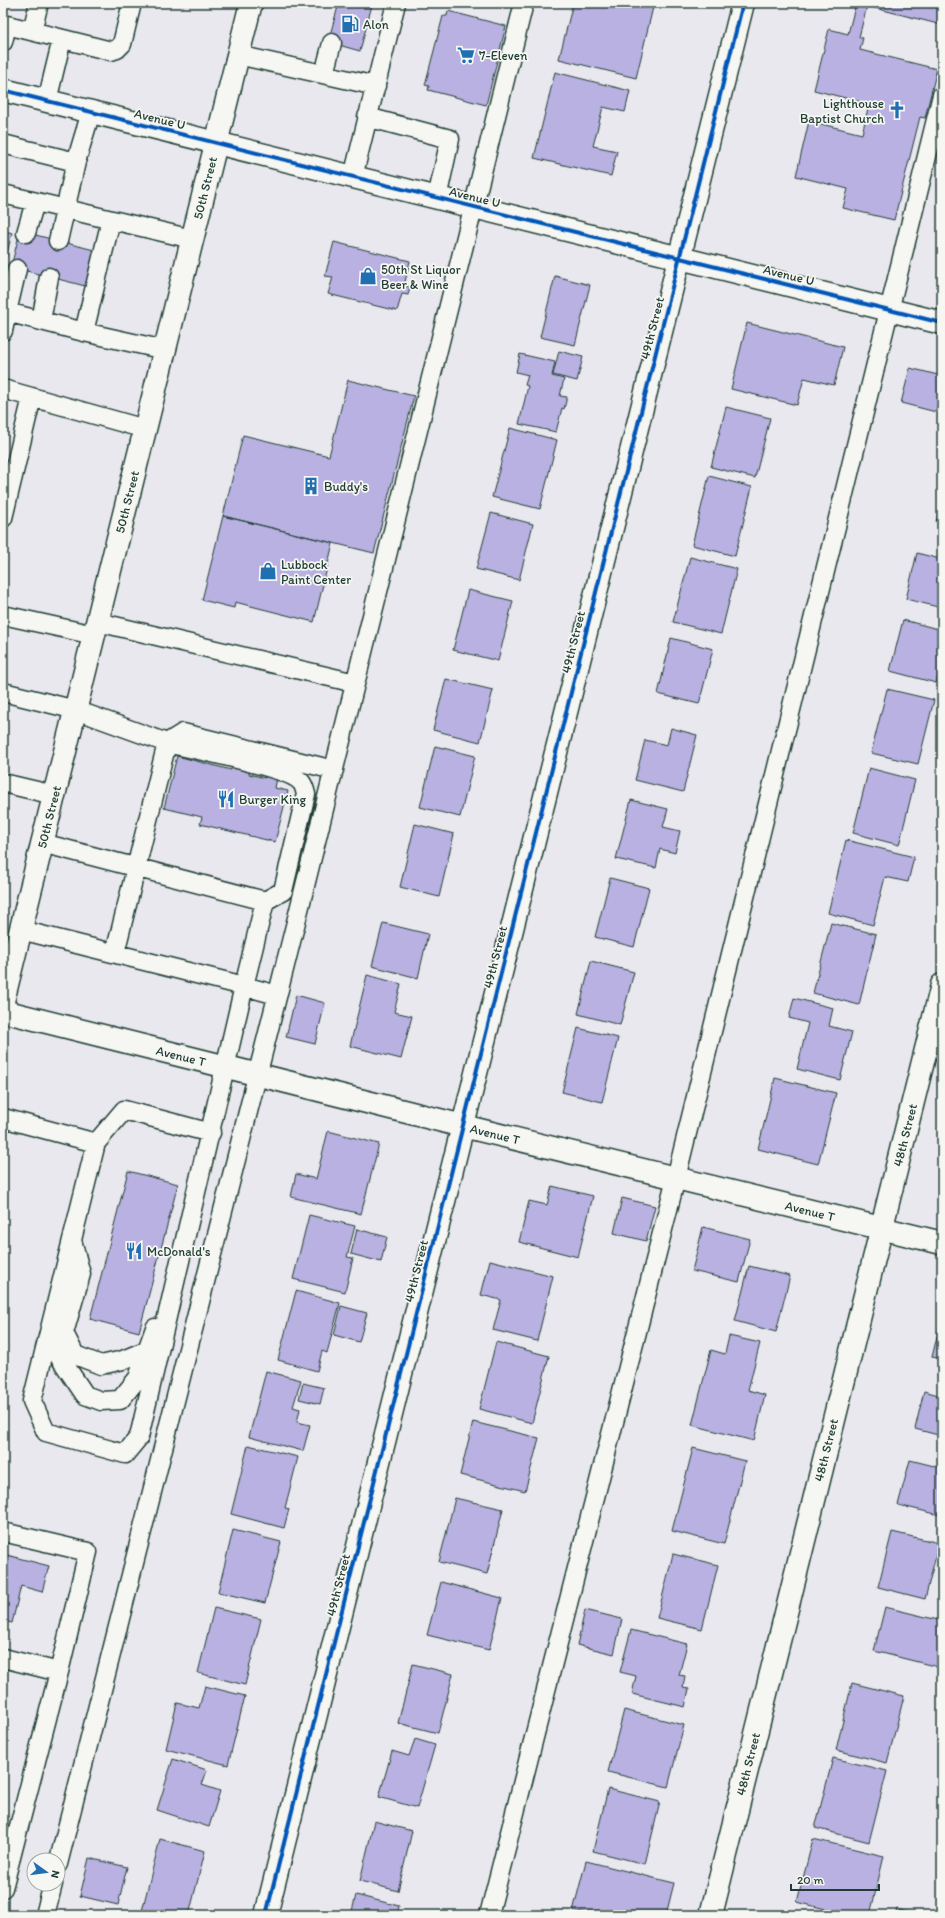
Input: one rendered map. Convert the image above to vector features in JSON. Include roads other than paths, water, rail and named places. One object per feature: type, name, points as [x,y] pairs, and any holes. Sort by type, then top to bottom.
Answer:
[{"type":"street","name":"50th Street","points":[[3,1002],[251,3]]},
{"type":"street","name":"49th Street","points":[[266,1915],[743,3]]},
{"type":"street","name":"Avenue U","points":[[3,90],[942,323]]},
{"type":"street","name":"48th Street","points":[[711,1915],[942,985]]},
{"type":"street","name":"Avenue T","points":[[3,1011],[463,1126],[942,1243]]},
{"type":"lane","points":[[32,31],[39,3]]},
{"type":"lane","points":[[4,30],[32,31],[111,51],[117,49],[122,44],[132,3]]},
{"type":"lane","points":[[353,177],[396,3]]},
{"type":"lane","points":[[61,1852],[258,1074],[524,3]]},
{"type":"lane","points":[[47,101],[62,39]]},
{"type":"lane","points":[[324,74],[332,43]]},
{"type":"lane","points":[[238,55],[376,86]]},
{"type":"lane","points":[[489,1915],[676,1178],[942,95]]},
{"type":"lane","points":[[58,241],[76,162],[91,112]]},
{"type":"lane","points":[[367,117],[450,139],[437,198]]},
{"type":"lane","points":[[3,144],[76,162]]},
{"type":"lane","points":[[3,194],[192,239]]},
{"type":"lane","points":[[26,233],[35,202]]},
{"type":"lane","points":[[84,332],[111,220]]},
{"type":"lane","points":[[3,331],[17,269]]},
{"type":"lane","points":[[41,321],[49,277]]},
{"type":"lane","points":[[7,312],[84,332],[165,350]]},
{"type":"lane","points":[[3,389],[145,429]]},
{"type":"lane","points":[[3,518],[9,468],[32,397]]},
{"type":"lane","points":[[3,615],[96,629],[355,684]]},
{"type":"lane","points":[[3,692],[76,710],[167,743],[272,768],[290,775],[302,783],[306,794],[283,891],[264,901],[211,1133],[139,1438],[126,1454],[46,1432],[32,1401],[96,1143],[124,1110],[211,1133]]},
{"type":"lane","points":[[115,954],[167,743],[183,733],[334,770]]},
{"type":"lane","points":[[3,783],[54,795]]},
{"type":"lane","points":[[42,843],[299,910]]},
{"type":"lane","points":[[21,930],[277,995]]},
{"type":"lane","points":[[3,1118],[96,1143]]},
{"type":"lane","points":[[72,1237],[81,1274],[64,1333],[60,1358],[85,1395],[101,1401],[120,1400],[138,1378],[157,1322],[182,1210],[198,1186]]},
{"type":"lane","points":[[64,1333],[75,1354],[101,1365],[123,1360],[147,1350]]},
{"type":"lane","points":[[3,1532],[88,1552],[59,1672],[8,1849],[3,1888]]},
{"type":"lane","points":[[3,1658],[59,1672]]},
{"type":"lane","points":[[45,1915],[51,1892]]},
{"type":"place","name":"Alon","points":[[350,24]]},
{"type":"place","name":"7-Eleven","points":[[466,55]]},
{"type":"place","name":"Lighthouse Baptist Church","points":[[897,110]]},
{"type":"place","name":"50th St Liquor Beer & Wine","points":[[368,276]]},
{"type":"place","name":"Buddy's","points":[[311,486]]},
{"type":"place","name":"Lubbock Paint Center","points":[[268,571]]},
{"type":"place","name":"Burger King","points":[[226,799]]},
{"type":"place","name":"McDonald's","points":[[134,1251]]}]
